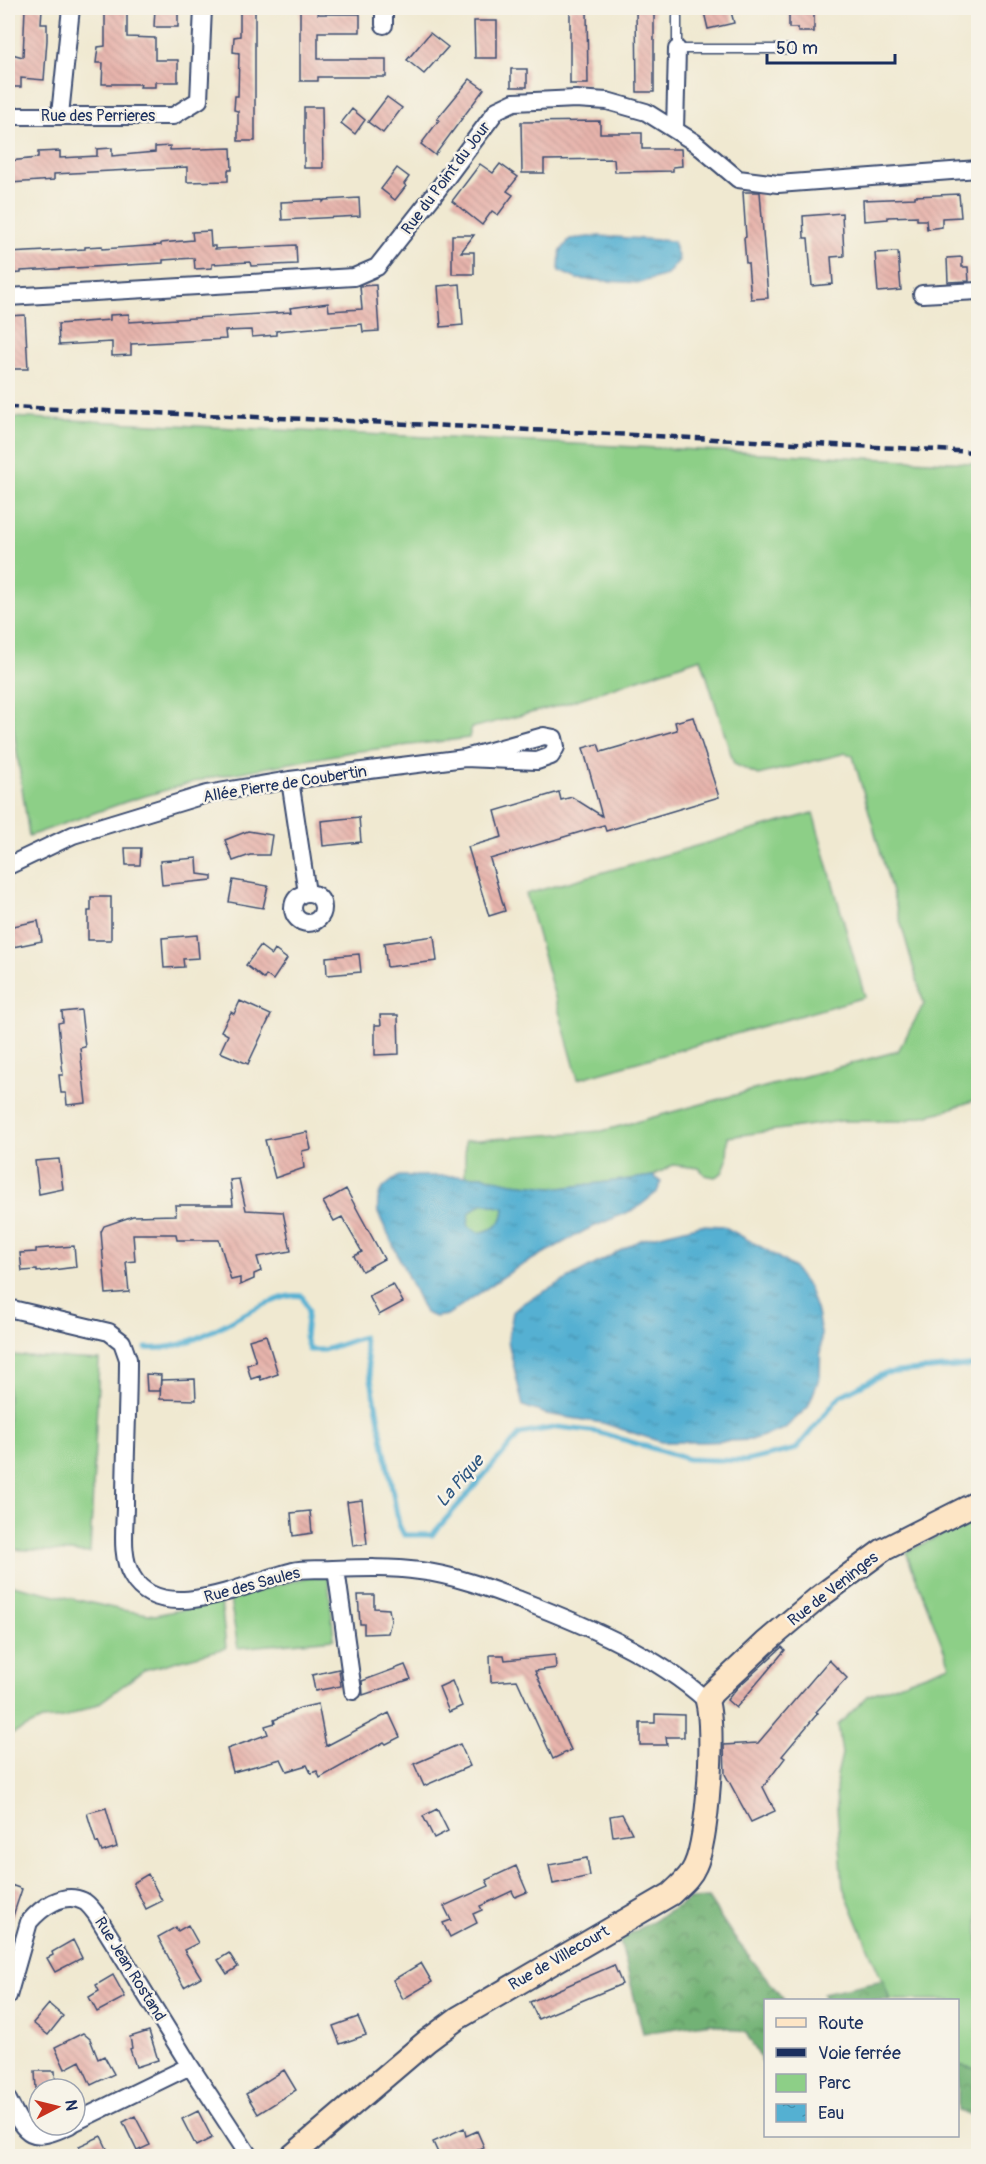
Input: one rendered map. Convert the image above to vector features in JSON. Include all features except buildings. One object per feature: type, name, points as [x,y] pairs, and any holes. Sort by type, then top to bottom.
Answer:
[{"type":"street","points":[[60,115],[71,8]]},
{"type":"street","name":"Rue des Perrieres","points":[[8,116],[173,116],[199,100],[203,8]]},
{"type":"street","points":[[384,8],[384,25]]},
{"type":"street","points":[[675,130],[676,49]]},
{"type":"street","name":"Rue du Point du Jour","points":[[8,297],[354,277],[376,267],[433,196],[497,110],[514,102],[576,99],[607,101],[646,112],[694,142],[738,179],[778,184],[978,169]]},
{"type":"street","points":[[922,294],[978,291]]},
{"type":"street","name":"Allée Pierre de Coubertin","points":[[8,866],[73,835],[207,794],[290,780],[465,758]]},
{"type":"street","points":[[290,780],[307,894]]},
{"type":"street","name":"Rue des Saules","points":[[8,1308],[109,1332],[122,1342],[128,1359],[125,1480],[126,1561],[132,1576],[140,1587],[150,1594],[165,1599],[196,1599],[294,1571],[381,1568],[421,1571],[464,1580],[591,1630],[629,1649],[674,1676],[707,1701]]},
{"type":"street","name":"Rue de Veninges","points":[[707,1701],[712,1693],[765,1643],[818,1598],[883,1550],[978,1502]]},
{"type":"street","points":[[336,1569],[353,1691]]},
{"type":"street","name":"Rue de Villecourt","points":[[292,2157],[427,2041],[458,2018],[671,1894],[685,1881],[694,1869],[699,1856],[705,1828],[711,1723],[707,1701]]},
{"type":"street","name":"Rue Jean Rostand","points":[[8,1996],[29,1922],[49,1904],[74,1898],[85,1901],[96,1914],[249,2157]]},
{"type":"street","points":[[87,2116],[190,2066]]},
{"type":"street","points":[[8,2100],[23,2129],[27,2132]]},
{"type":"lane","points":[[677,17],[676,49],[788,49]]},
{"type":"green space","points":[[8,417],[972,463],[978,466],[978,1099],[941,1112],[901,1121],[841,1121],[728,1137],[727,1160],[722,1173],[715,1177],[705,1175],[699,1168],[673,1165],[653,1176],[561,1188],[511,1183],[482,1176],[465,1176],[465,1141],[602,1131],[898,1051],[924,1004],[853,756],[846,753],[758,775],[734,764],[701,658],[558,706],[471,728],[469,738],[351,752],[208,778],[131,800],[29,836],[8,690]]},
{"type":"green space","points":[[813,813],[865,997],[578,1079],[526,894]]},
{"type":"green space","points":[[483,1203],[504,1208],[498,1226],[479,1233],[468,1226],[469,1213]]},
{"type":"green space","points":[[8,1355],[99,1360],[90,1553],[8,1549]]},
{"type":"green space","points":[[978,1518],[978,2070],[959,2065],[959,1999],[890,1999],[843,1887],[836,1793],[842,1754],[838,1725],[869,1695],[950,1665],[906,1552]]},
{"type":"green space","points":[[311,1576],[328,1576],[334,1639],[238,1648],[230,1599]]},
{"type":"green space","points":[[8,1584],[122,1610],[155,1615],[221,1602],[226,1648],[144,1670],[98,1704],[64,1718],[42,1720],[8,1736]]},
{"type":"green space","points":[[708,1898],[733,1936],[783,1999],[764,1999],[764,2064],[746,2033],[711,2023],[643,2033],[620,1940],[690,1899]]},
{"type":"green space","points":[[883,1980],[890,1999],[825,1999],[823,1993]]},
{"type":"green space","points":[[959,2065],[978,2069],[978,2117],[959,2111]]},
{"type":"water","points":[[599,236],[673,241],[679,260],[667,275],[638,283],[577,279],[559,271],[560,252],[570,239]]},
{"type":"water","points":[[399,1176],[482,1176],[512,1183],[561,1188],[653,1176],[661,1182],[657,1192],[637,1208],[586,1230],[515,1269],[447,1315],[435,1317],[425,1313],[378,1213],[381,1191]],"holes":[[[483,1203],[504,1208],[502,1219],[494,1228],[479,1233],[468,1226],[469,1213]]]},
{"type":"water","points":[[701,1225],[723,1226],[768,1251],[793,1267],[808,1287],[821,1332],[820,1376],[808,1407],[784,1429],[751,1440],[661,1442],[603,1423],[546,1414],[523,1406],[508,1341],[513,1312],[523,1303],[640,1240]]},
{"type":"waterway","name":"La Pique","points":[[146,1348],[179,1345],[210,1332],[255,1308],[294,1296],[302,1296],[308,1310],[305,1337],[309,1350],[324,1350],[363,1337],[399,1525],[404,1535],[432,1535],[520,1434],[558,1427],[598,1432],[688,1459],[746,1461],[796,1449],[840,1396],[885,1373],[978,1365]]},
{"type":"waterway","name":"La Pique","points":[[8,1319],[113,1345]]},
{"type":"railway","points":[[8,407],[328,420],[978,452]]}]
